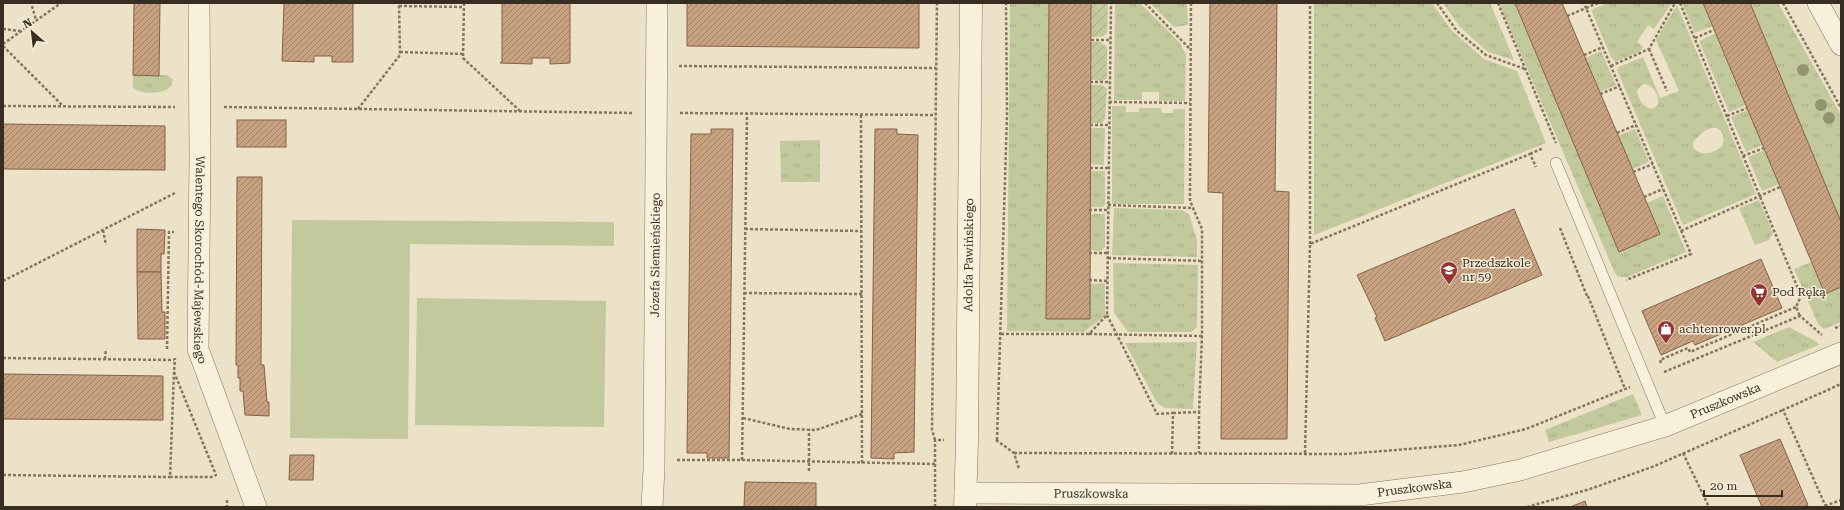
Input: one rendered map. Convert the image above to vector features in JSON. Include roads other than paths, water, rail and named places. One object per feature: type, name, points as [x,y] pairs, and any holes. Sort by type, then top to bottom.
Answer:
[{"type":"street","name":"Walentego Skorochód-Majewskiego","points":[[199,3],[200,156],[198,349],[256,507]]},
{"type":"street","name":"Józefa Siemieńskiego","points":[[652,507],[654,469],[657,3]]},
{"type":"street","name":"Adolfa Pawińskiego","points":[[965,500],[967,441],[971,3]]},
{"type":"street","points":[[1818,3],[1841,45]]},
{"type":"street","name":"Pruszkowska","points":[[965,500],[1359,495],[1463,482],[1520,470],[1665,426],[1841,353]]},
{"type":"lane","points":[[1556,163],[1609,287],[1665,426]]},
{"type":"place","name":"Przedszkole nr 59","points":[[1449,285]]},
{"type":"place","name":"Pod Ręką","points":[[1759,307]]},
{"type":"place","name":"achtenrower.pl","points":[[1666,344]]}]
